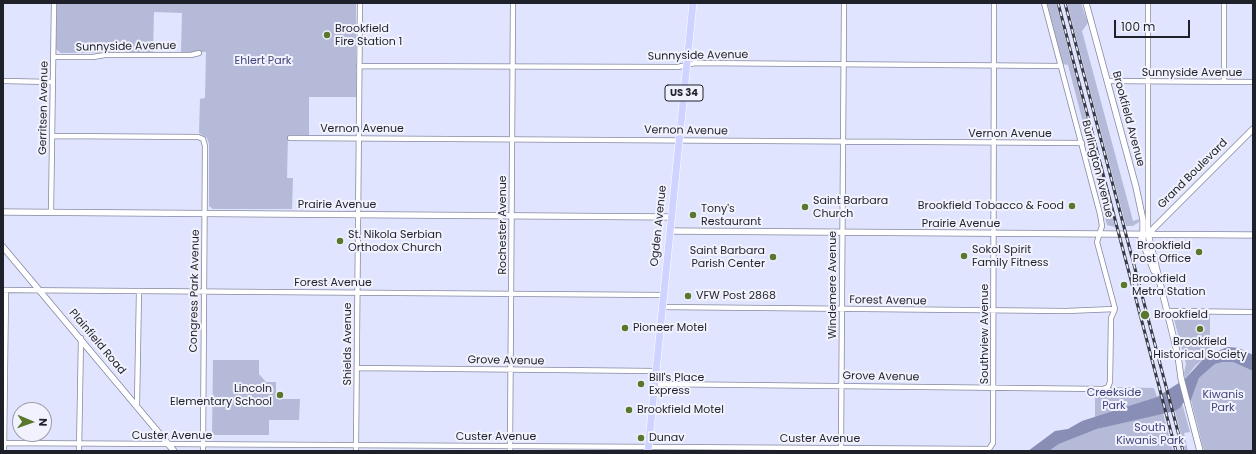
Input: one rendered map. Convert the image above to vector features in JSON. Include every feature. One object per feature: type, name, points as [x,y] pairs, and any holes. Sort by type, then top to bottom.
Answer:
[{"type":"main road","name":"Ogden Avenue","points":[[648,449],[693,3]]},
{"type":"street","name":"Gerritsen Avenue","points":[[52,212],[54,3]]},
{"type":"street","name":"Shields Avenue","points":[[356,451],[360,3]]},
{"type":"street","name":"Rochester Avenue","points":[[510,449],[513,3]]},
{"type":"street","name":"Windemere Avenue","points":[[841,448],[844,3]]},
{"type":"street","name":"Southview Avenue","points":[[989,449],[993,443],[994,3]]},
{"type":"street","name":"Burlington Avenue","points":[[1044,3],[1100,214],[1102,226],[1097,242],[1115,309],[1111,318],[1110,382],[1108,387]]},
{"type":"street","name":"Brookfield Avenue","points":[[1086,3],[1137,194],[1143,222],[1143,241],[1161,288]]},
{"type":"street","points":[[1143,234],[1148,3]]},
{"type":"street","points":[[1224,3],[1224,82]]},
{"type":"street","name":"Sunnyside Avenue","points":[[54,57],[93,57],[105,54],[191,55],[199,53]]},
{"type":"street","name":"Sunnyside Avenue","points":[[359,66],[678,67],[695,63],[1061,66]]},
{"type":"street","points":[[3,81],[53,82]]},
{"type":"street","name":"Sunnyside Avenue","points":[[1108,81],[1253,82]]},
{"type":"street","name":"Grand Boulevard","points":[[1143,234],[1253,129]]},
{"type":"street","name":"Congress Park Avenue","points":[[53,136],[198,137],[203,139],[205,146],[203,451]]},
{"type":"street","name":"Vernon Avenue","points":[[290,138],[1082,144]]},
{"type":"street","name":"Prairie Avenue","points":[[3,212],[671,217]]},
{"type":"street","name":"Prairie Avenue","points":[[670,231],[1253,235]]},
{"type":"street","name":"Brookfield Avenue","points":[[1143,234],[1161,288],[1178,356],[1181,378],[1200,451]]},
{"type":"street","name":"Plainfield Road","points":[[3,247],[137,404],[174,451]]},
{"type":"street","points":[[4,290],[4,451]]},
{"type":"street","name":"Forest Avenue","points":[[4,290],[663,295]]},
{"type":"street","points":[[137,404],[139,291]]},
{"type":"street","name":"Forest Avenue","points":[[662,307],[994,311],[1104,311],[1115,309]]},
{"type":"street","points":[[1167,312],[1253,312]]},
{"type":"street","points":[[79,451],[81,338]]},
{"type":"street","name":"Grove Avenue","points":[[357,368],[655,371]]},
{"type":"street","name":"Grove Avenue","points":[[654,384],[1103,389],[1108,387]]},
{"type":"street","name":"Custer Avenue","points":[[4,443],[356,445],[510,449],[989,449]]},
{"type":"street","points":[[161,450],[162,445]]},
{"type":"green space","name":"Ehlert Park","points":[[57,3],[356,3],[356,97],[309,97],[309,135],[288,135],[287,178],[293,178],[292,209],[213,209],[209,206],[209,144],[207,138],[199,133],[200,99],[205,98],[206,52],[181,52],[182,13],[154,12],[153,52],[61,53],[56,49]]},
{"type":"green space","points":[[1047,3],[1056,3],[1115,227],[1107,225],[1102,207],[1104,203],[1068,65],[1063,64]]},
{"type":"green space","points":[[1067,3],[1081,3],[1088,23],[1082,31],[1133,221],[1139,219],[1139,222],[1133,226],[1126,226]]},
{"type":"green space","points":[[1178,314],[1210,314],[1210,353],[1195,366],[1185,379],[1184,373],[1186,364],[1174,319]]},
{"type":"green space","points":[[213,360],[259,360],[259,374],[266,382],[276,382],[276,399],[300,399],[299,420],[269,420],[269,435],[212,435]]},
{"type":"green space","name":"Kiwanis Park","points":[[1233,362],[1253,371],[1253,451],[1204,451],[1191,400],[1199,378],[1215,364]]},
{"type":"green space","name":"Creekside Park","points":[[1110,387],[1154,388],[1157,397],[1095,418],[1095,390]]},
{"type":"green space","points":[[1182,403],[1190,432],[1184,433],[1188,451],[1185,451],[1175,411],[1180,408]]},
{"type":"green space","name":"South Kiwanis Park","points":[[1163,413],[1173,451],[1049,451],[1059,444],[1097,429]]},
{"type":"shaded area","points":[[1228,347],[1239,348],[1253,355],[1253,371],[1233,362],[1215,364],[1199,378],[1191,400],[1183,403],[1180,408],[1175,411],[1097,429],[1059,444],[1049,451],[1028,451],[1055,431],[1068,429],[1082,421],[1157,397],[1185,379],[1207,355]]},
{"type":"railway","points":[[1058,3],[1176,451]]},
{"type":"railway","points":[[1065,3],[1183,451]]},
{"type":"place","name":"Brookfield Fire Station 1","points":[[327,35]]},
{"type":"place","name":"Brookfield Tobacco & Food","points":[[1072,206]]},
{"type":"place","name":"Saint Barbara Church","points":[[805,207]]},
{"type":"place","name":"Tony's Restaurant","points":[[693,215]]},
{"type":"place","name":"St. Nikola Serbian Orthodox Church","points":[[340,241]]},
{"type":"place","name":"Brookfield Post Office","points":[[1199,252]]},
{"type":"place","name":"Sokol Spirit Family Fitness","points":[[964,256]]},
{"type":"place","name":"Saint Barbara Parish Center","points":[[773,257]]},
{"type":"place","name":"Brookfield Metra Station","points":[[1124,285]]},
{"type":"place","name":"VFW Post 2868","points":[[688,296]]},
{"type":"place","name":"Brookfield","points":[[1145,315]]},
{"type":"place","name":"Pioneer Motel","points":[[625,328]]},
{"type":"place","name":"Brookfield Historical Society","points":[[1200,329]]},
{"type":"place","name":"Bill's Place Express","points":[[641,384]]},
{"type":"place","name":"Lincoln Elementary School","points":[[280,395]]},
{"type":"place","name":"Brookfield Motel","points":[[629,410]]},
{"type":"place","name":"Dunav","points":[[641,438]]}]
